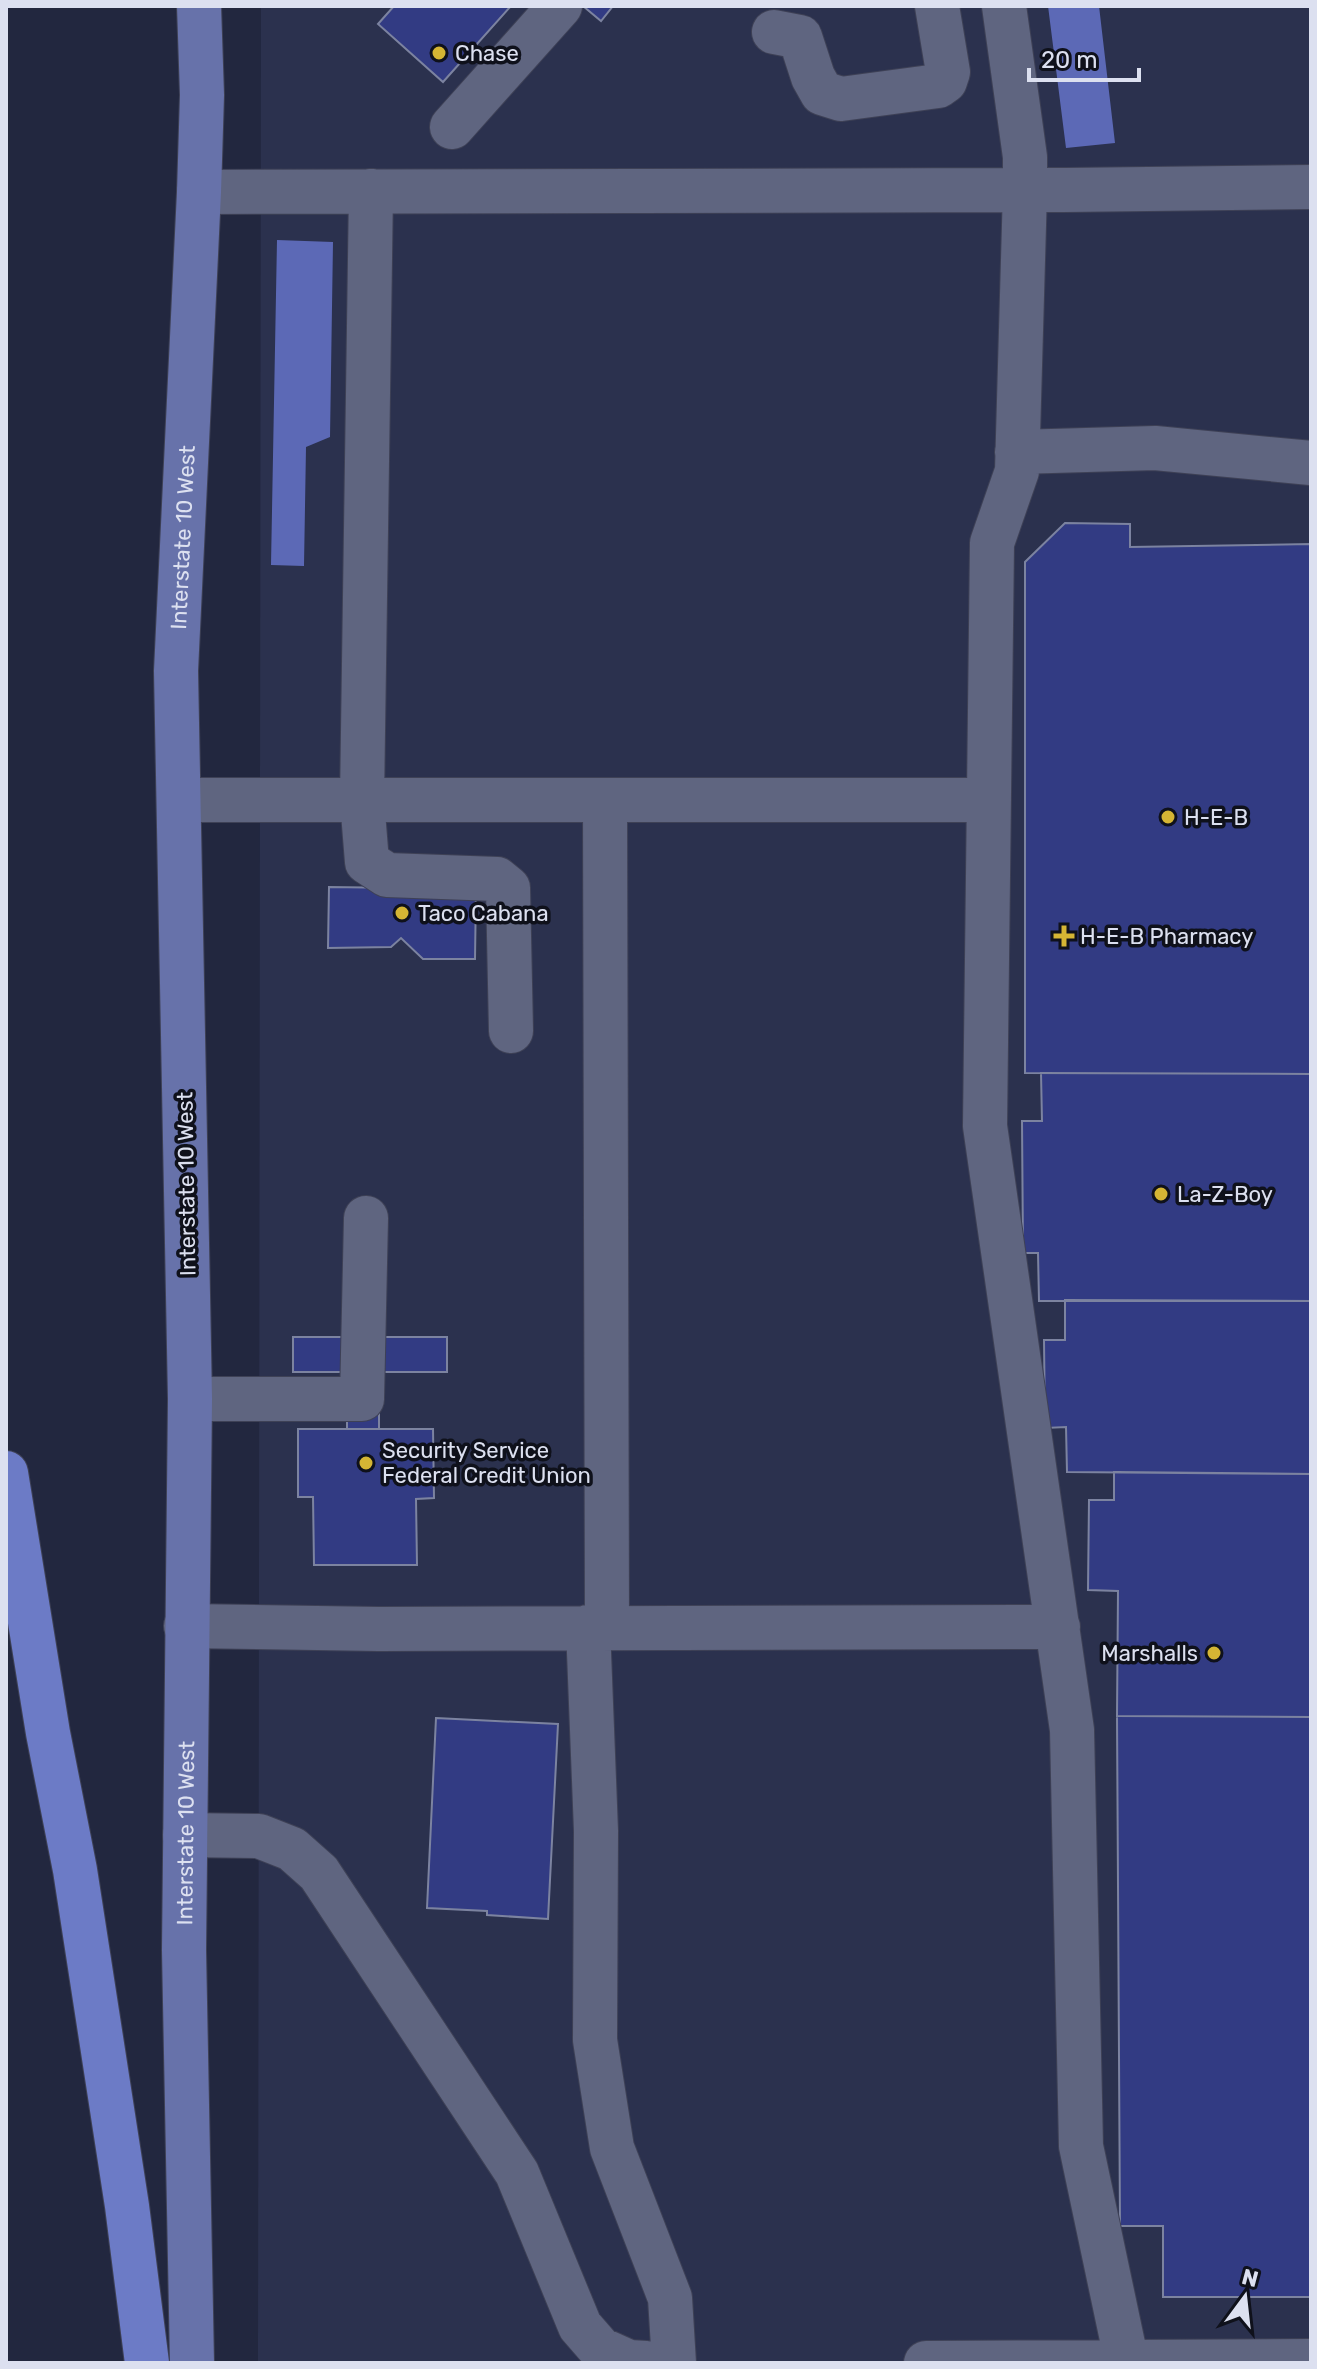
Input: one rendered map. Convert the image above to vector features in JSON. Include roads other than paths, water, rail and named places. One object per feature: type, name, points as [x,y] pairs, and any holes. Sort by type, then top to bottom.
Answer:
[{"type":"highway","points":[[6,1473],[48,1733],[75,1870],[127,2206],[147,2363]]},
{"type":"main road","name":"Interstate 10 West","points":[[192,2363],[184,1965],[190,1399],[176,671],[199,192],[202,95],[199,6]]},
{"type":"lane","points":[[452,127],[560,6]]},
{"type":"lane","points":[[774,32],[800,37],[813,77],[822,93],[841,99],[938,86],[945,81],[948,72],[937,6]]},
{"type":"lane","points":[[1004,6],[1025,157],[1025,190],[1017,471],[992,543],[985,1126],[1072,1730],[1081,2146],[1127,2363]]},
{"type":"lane","points":[[199,192],[1311,187]]},
{"type":"lane","points":[[371,191],[362,800],[367,862],[387,875],[497,879],[508,888],[511,1031]]},
{"type":"lane","points":[[1017,452],[1155,448],[1311,463]]},
{"type":"lane","points":[[179,800],[989,800]]},
{"type":"lane","points":[[605,800],[595,2040],[612,2148],[670,2298],[674,2363]]},
{"type":"lane","points":[[190,1399],[362,1399],[366,1218]]},
{"type":"lane","points":[[186,1626],[379,1629],[1058,1627]]},
{"type":"lane","points":[[185,1835],[259,1836],[292,1849],[319,1873],[517,2173],[580,2326],[600,2349],[629,2362],[646,2363]]},
{"type":"lane","points":[[926,2363],[1311,2361]]},
{"type":"water","points":[[1048,6],[1099,6],[1115,143],[1066,148]]},
{"type":"water","points":[[277,240],[333,242],[330,437],[306,447],[304,566],[271,565]]},
{"type":"place","name":"Chase","points":[[439,53]]},
{"type":"place","name":"H-E-B","points":[[1168,817]]},
{"type":"place","name":"Taco Cabana","points":[[402,913]]},
{"type":"place","name":"H-E-B Pharmacy","points":[[1064,936]]},
{"type":"place","name":"La-Z-Boy","points":[[1161,1194]]},
{"type":"place","name":"Security Service Federal Credit Union","points":[[366,1463]]},
{"type":"place","name":"Marshalls","points":[[1214,1653]]}]
